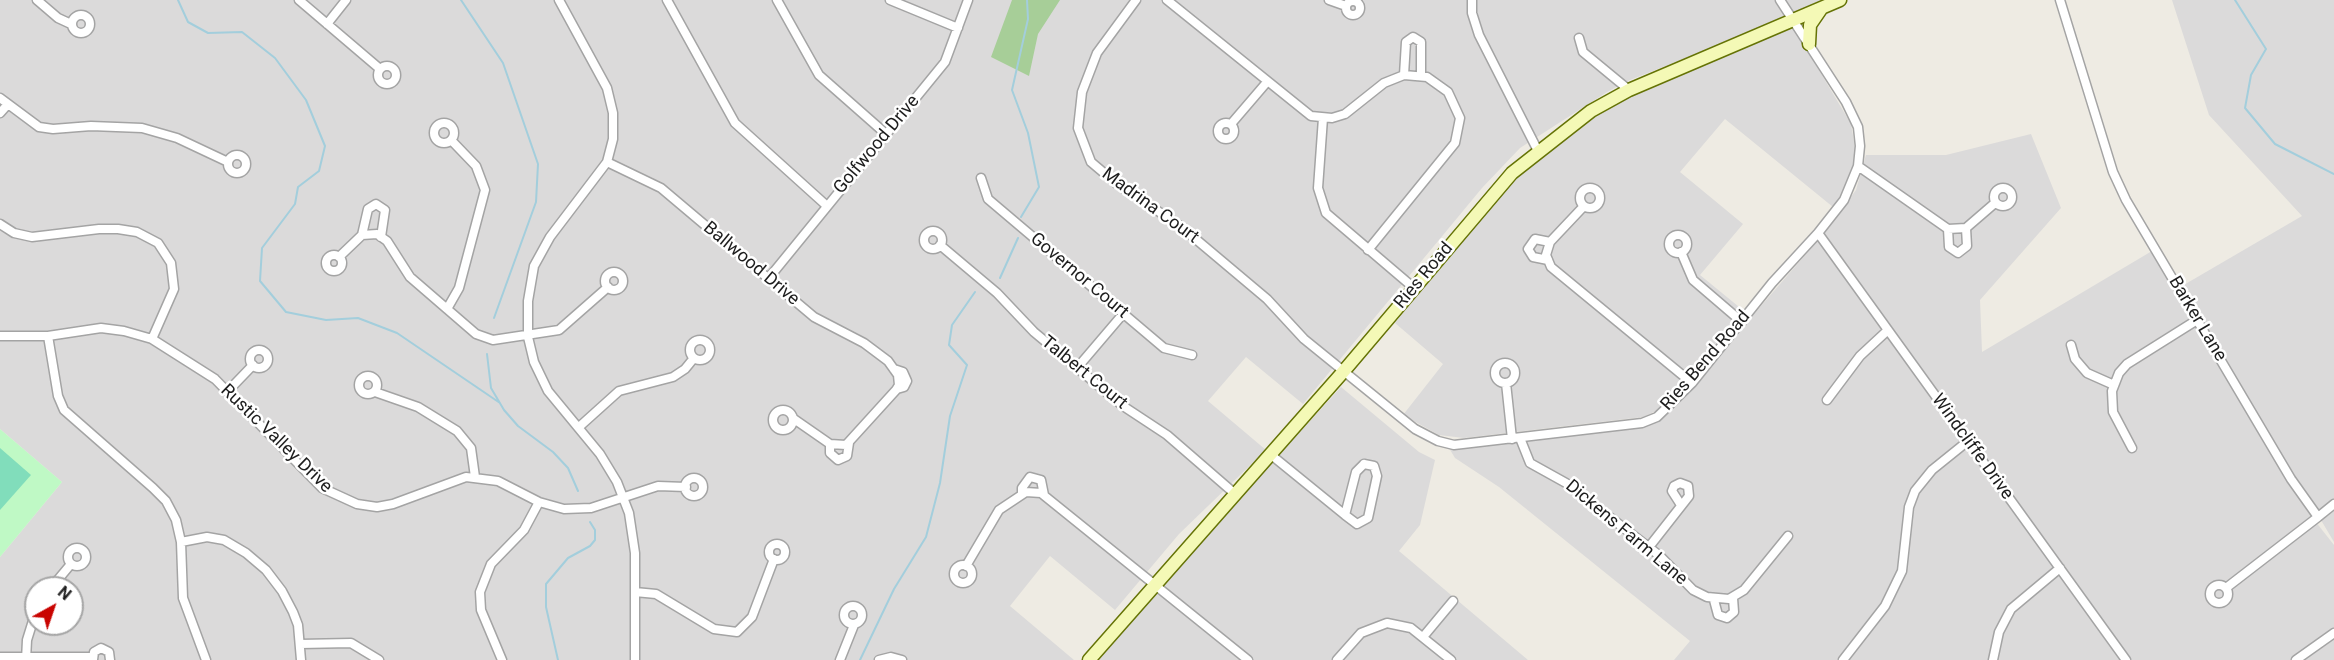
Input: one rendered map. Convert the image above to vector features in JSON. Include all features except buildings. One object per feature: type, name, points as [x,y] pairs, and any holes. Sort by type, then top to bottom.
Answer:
[{"type":"street","points":[[37,0],[58,18],[71,24]]},
{"type":"street","points":[[299,0],[380,69]]},
{"type":"street","points":[[327,24],[346,0]]},
{"type":"street","points":[[560,0],[600,74],[611,102],[614,123],[607,162],[550,237],[539,256],[529,289],[528,337],[540,376],[554,400],[579,427],[609,467],[623,498],[632,531],[635,660]]},
{"type":"street","points":[[667,0],[735,123],[827,206]]},
{"type":"street","points":[[777,0],[819,75],[886,135]]},
{"type":"street","points":[[890,0],[958,28]]},
{"type":"street","name":"Golfwood Drive","points":[[768,279],[945,62],[968,0]]},
{"type":"street","name":"Madrina Court","points":[[1136,0],[1102,45],[1086,78],[1078,117],[1078,128],[1085,152],[1099,170],[1171,218],[1267,299],[1296,331],[1343,372]]},
{"type":"street","points":[[1167,0],[1305,112],[1323,118],[1352,111],[1384,83],[1404,75],[1421,75],[1442,86],[1454,100],[1460,118],[1457,135],[1444,160],[1368,250]]},
{"type":"street","points":[[1329,0],[1346,6]]},
{"type":"street","points":[[1472,0],[1472,13],[1479,35],[1538,151]]},
{"type":"street","name":"Ries Bend Road","points":[[1343,372],[1415,429],[1438,441],[1454,445],[1642,423],[1665,412],[1692,383],[1772,283],[1818,233],[1851,187],[1858,166],[1860,146],[1854,117],[1780,0]]},
{"type":"street","name":"Ries Road","points":[[1089,660],[1154,583],[1343,372],[1504,182],[1538,151],[1591,111],[1629,90],[1840,0]]},
{"type":"street","name":"Barker Lane","points":[[2060,0],[2113,172],[2291,479],[2318,517]]},
{"type":"street","points":[[1809,44],[1810,25],[1821,8]]},
{"type":"street","points":[[1404,75],[1406,42],[1413,37],[1421,42],[1421,75]]},
{"type":"street","points":[[1580,38],[1583,52],[1629,90]]},
{"type":"street","points":[[1232,124],[1267,82]]},
{"type":"street","points":[[0,98],[39,127],[53,129],[90,126],[142,128],[184,141],[228,162]]},
{"type":"street","points":[[0,113],[8,104]]},
{"type":"street","points":[[1323,118],[1318,188],[1321,202],[1330,218],[1414,288]]},
{"type":"street","points":[[447,309],[459,288],[485,190],[476,166],[451,140]]},
{"type":"street","name":"Ballwood Drive","points":[[607,162],[661,188],[814,317],[864,343],[894,369],[899,381],[897,388],[849,443],[847,456],[838,460],[830,453],[830,444],[794,419]]},
{"type":"street","points":[[1858,166],[1948,229],[1966,228],[1995,203]]},
{"type":"street","name":"Governor Court","points":[[981,178],[988,199],[1123,314],[1164,348],[1192,355]]},
{"type":"street","points":[[362,235],[368,209],[376,204],[385,210],[381,237]]},
{"type":"street","points":[[1584,206],[1550,242],[1547,249],[1548,260],[1557,273],[1692,383]]},
{"type":"street","points":[[0,224],[14,233],[33,237],[90,230],[118,230],[137,232],[158,243],[171,263],[175,280],[168,307],[152,339]]},
{"type":"street","points":[[1948,229],[1949,247],[1958,253],[1967,246],[1966,228]]},
{"type":"street","points":[[339,257],[362,235],[368,233],[381,237],[387,241],[410,277],[483,338],[502,340],[559,330],[608,287]]},
{"type":"street","name":"Windcliffe Drive","points":[[1818,233],[2126,660]]},
{"type":"street","points":[[1548,260],[1533,257],[1528,249],[1535,239],[1550,242]]},
{"type":"street","name":"Talbert Court","points":[[940,245],[998,293],[1026,325],[1123,406],[1167,435],[1234,493]]},
{"type":"street","points":[[1681,252],[1693,280],[1742,322]]},
{"type":"street","points":[[1077,368],[1123,314]]},
{"type":"street","points":[[2132,448],[2113,412],[2111,399],[2114,385],[2127,364],[2197,320]]},
{"type":"street","name":"Rustic Valley Drive","points":[[0,336],[48,336],[101,328],[124,330],[152,339],[185,359],[228,391],[315,481],[329,493],[347,502],[367,506],[393,504],[458,478],[475,477],[498,481],[539,501],[564,509],[582,509],[658,486],[686,487]]},
{"type":"street","points":[[1827,400],[1860,356],[1888,330]]},
{"type":"street","points":[[48,336],[58,396],[64,410],[160,495],[176,520],[181,542],[183,598],[206,660]]},
{"type":"street","points":[[2071,345],[2075,359],[2087,373],[2114,385]]},
{"type":"street","points":[[579,427],[619,391],[673,377],[685,369],[694,358]]},
{"type":"street","points":[[228,391],[253,365]]},
{"type":"street","name":"Dickens Farm Lane","points":[[1506,383],[1516,439],[1530,463],[1559,477],[1649,548],[1694,590],[1714,600],[1718,615],[1727,618],[1734,612],[1733,598],[1750,584],[1788,536]]},
{"type":"street","points":[[375,392],[418,407],[457,431],[471,448],[475,477]]},
{"type":"street","points":[[1843,660],[1885,606],[1902,571],[1909,507],[1915,491],[1932,470],[1968,441]]},
{"type":"street","points":[[830,444],[841,447],[849,443]]},
{"type":"street","points":[[1270,454],[1345,516],[1357,524],[1368,518],[1377,476],[1376,469],[1371,464],[1364,464],[1356,472],[1345,516]]},
{"type":"street","points":[[1022,494],[1022,488],[1030,477],[1041,480],[1044,495]]},
{"type":"street","points":[[966,566],[999,510],[1022,494],[1030,492],[1044,495],[1248,660]]},
{"type":"street","points":[[502,660],[481,610],[480,592],[491,564],[524,530],[539,501]]},
{"type":"street","points":[[2226,588],[2334,504]]},
{"type":"street","points":[[1649,548],[1682,505]]},
{"type":"street","points":[[181,542],[207,537],[224,540],[256,560],[282,591],[298,625],[301,660]]},
{"type":"street","points":[[635,592],[656,594],[714,629],[737,632],[752,617],[774,559]]},
{"type":"street","points":[[61,576],[71,564]]},
{"type":"street","points":[[1993,660],[1996,640],[2011,609],[2060,568]]},
{"type":"street","points":[[1714,600],[1733,598]]},
{"type":"street","points":[[1423,637],[1453,601]]},
{"type":"street","points":[[840,660],[854,625]]},
{"type":"street","points":[[1337,660],[1361,633],[1377,625],[1404,625],[1452,660]]},
{"type":"street","points":[[2296,660],[2334,633]]},
{"type":"street","points":[[26,659],[28,636]]},
{"type":"street","points":[[300,644],[351,643],[379,660]]},
{"type":"street","points":[[0,657],[92,659],[94,652],[102,648],[109,652],[110,660]]},
{"type":"street","points":[[879,660],[891,657],[902,660]]},
{"type":"shaded area","points":[[0,0],[1833,0],[1630,80],[1607,92],[1520,148],[1482,188],[1303,404],[1246,357],[1208,401],[1266,450],[1179,534],[1115,610],[1050,556],[1010,606],[1074,660],[0,660],[0,557],[62,482],[0,429]]},
{"type":"shaded area","points":[[2172,0],[2334,0],[2334,542],[2182,286],[2302,216],[2209,115]]},
{"type":"shaded area","points":[[1794,28],[1851,124],[1856,153],[1854,166],[1842,194],[1833,207],[1725,119],[1680,172],[1743,224],[1700,275],[1744,311],[1677,392],[1656,411],[1643,417],[1464,438],[1439,435],[1403,415],[1443,364],[1395,323],[1508,184],[1543,152],[1598,112],[1623,97],[1720,55]]},
{"type":"shaded area","points":[[2031,134],[2061,208],[1980,300],[1982,352],[2152,251],[2268,449],[2308,512],[2334,545],[2334,660],[1674,660],[1690,641],[1499,487],[1455,458],[1449,448],[1634,428],[1667,414],[1827,230],[1856,190],[1866,155],[1946,155]]},
{"type":"shaded area","points":[[1341,387],[1419,452],[1435,460],[1420,525],[1399,551],[1528,660],[1099,660],[1197,545]]},
{"type":"green space","points":[[1012,0],[1060,0],[1038,34],[1029,76],[991,57]]},
{"type":"green space","points":[[0,429],[62,482],[0,557]]},
{"type":"green space","points":[[0,448],[31,475],[0,510]]},
{"type":"waterway","points":[[178,0],[188,22],[208,33],[242,32],[275,58],[306,100],[325,146],[319,171],[298,187],[295,204],[262,248],[260,281],[286,312],[326,320],[358,318],[397,333],[500,403]]},
{"type":"waterway","points":[[461,0],[503,63],[538,164],[536,202],[494,318]]},
{"type":"waterway","points":[[1021,217],[1039,187],[1028,133],[1012,90],[1028,19],[1027,0]]},
{"type":"waterway","points":[[2235,0],[2266,49],[2251,75],[2245,108],[2275,144],[2334,174]]},
{"type":"waterway","points":[[1000,278],[1018,238]]},
{"type":"waterway","points":[[860,660],[894,589],[926,537],[940,483],[950,416],[967,365],[949,345],[952,325],[975,292]]},
{"type":"waterway","points":[[487,354],[491,388],[504,410],[518,426],[553,452],[568,468],[578,491]]},
{"type":"waterway","points":[[558,660],[546,607],[546,584],[568,558],[590,546],[595,540],[595,530],[590,522]]}]
